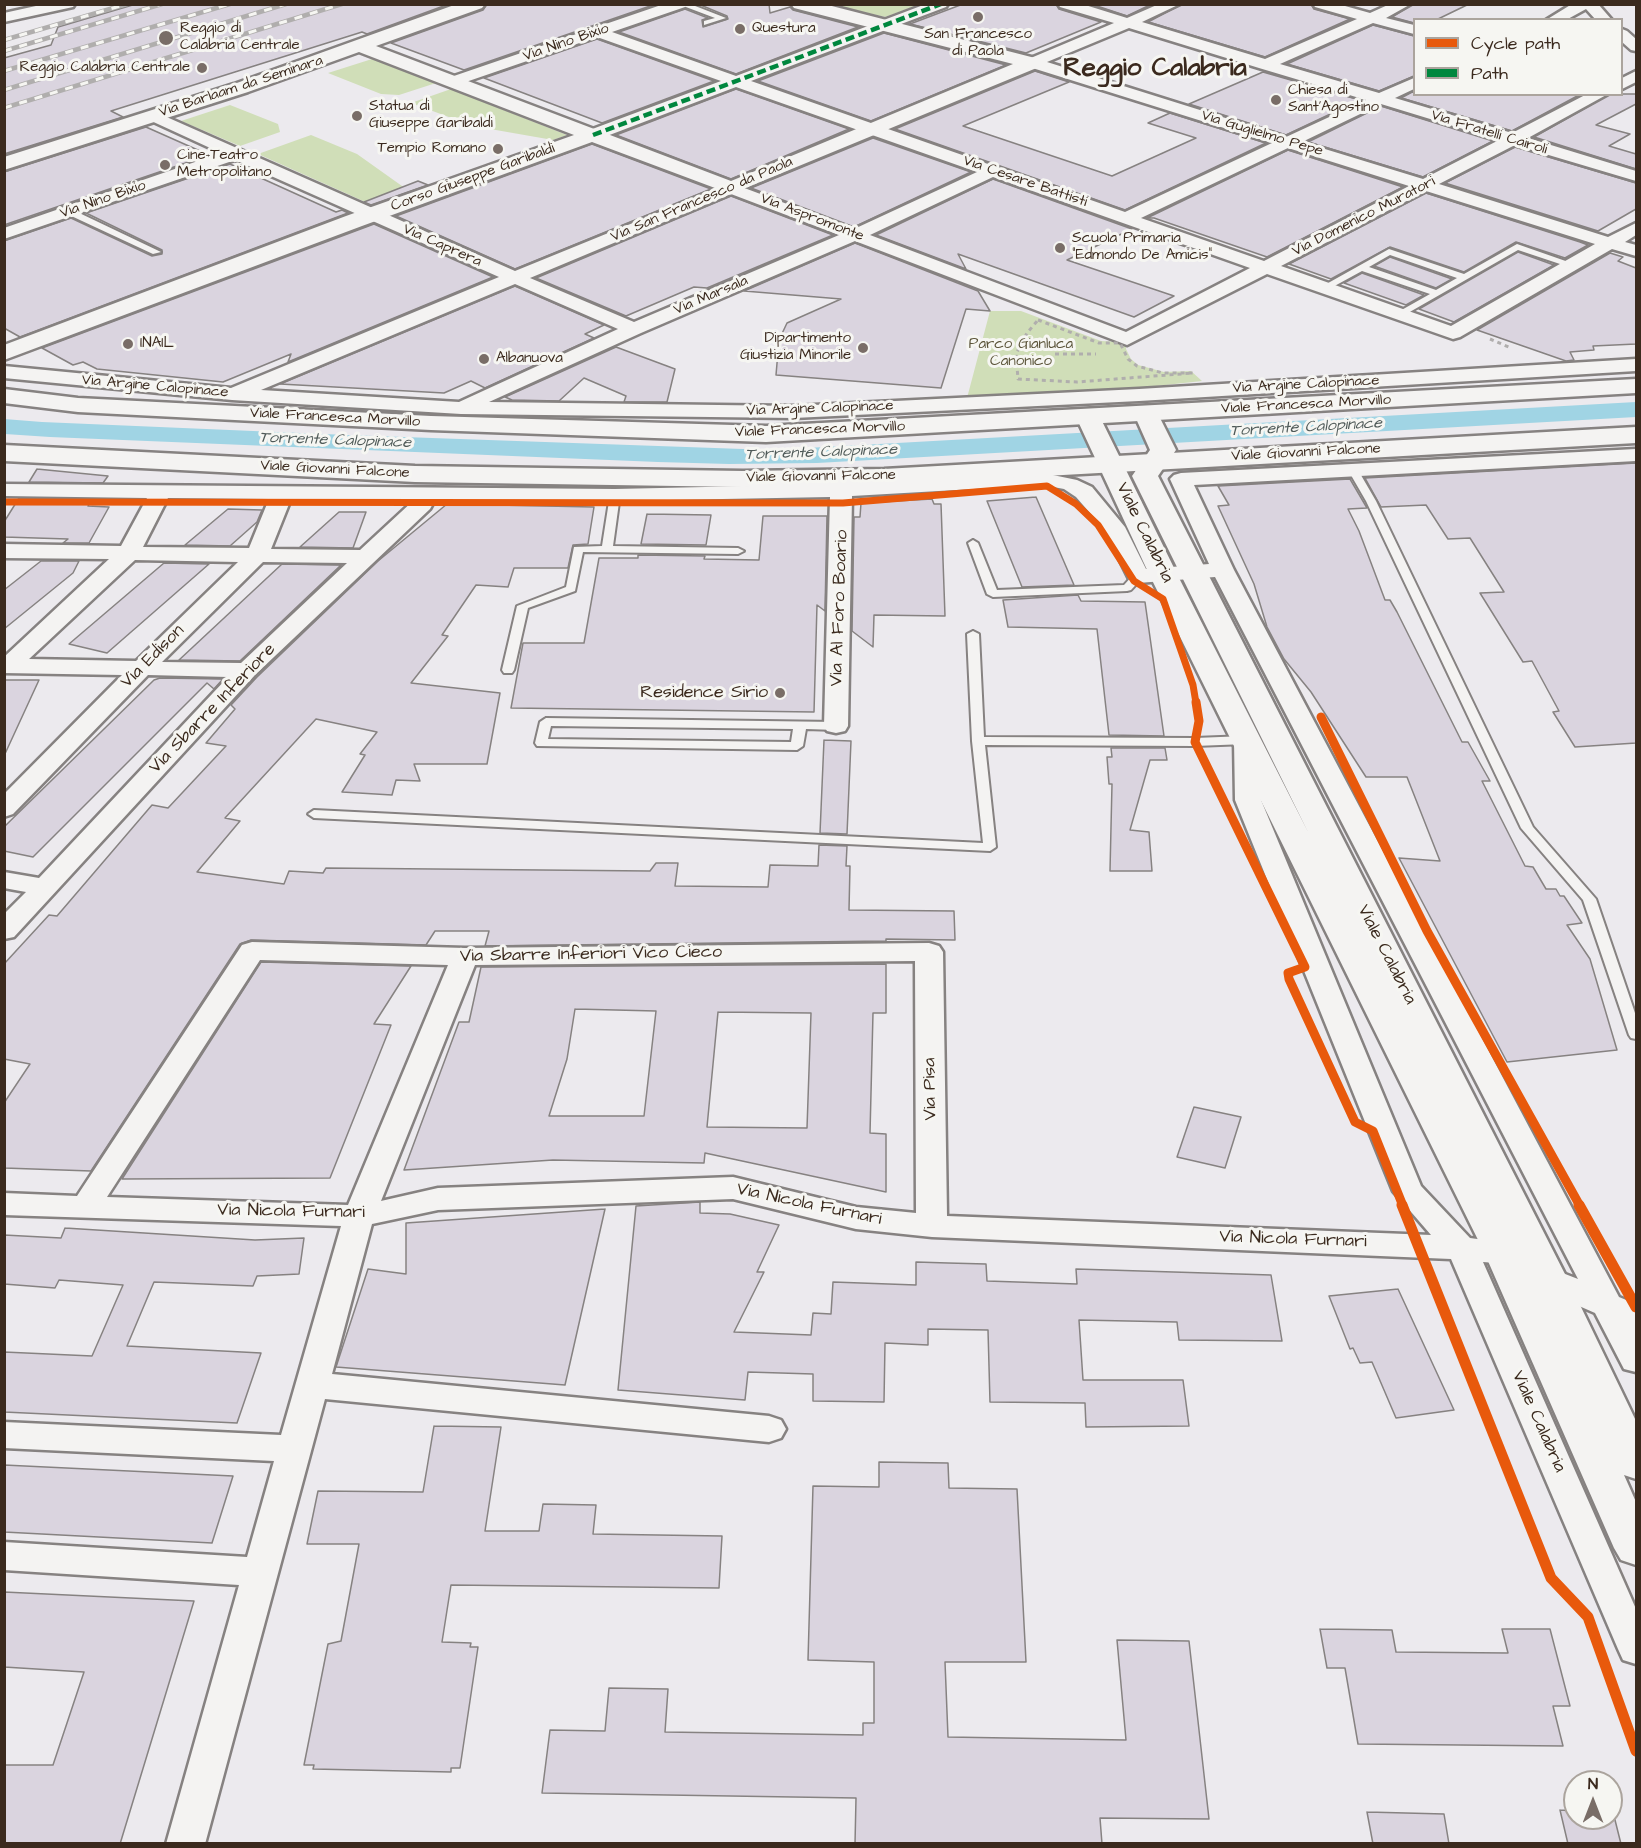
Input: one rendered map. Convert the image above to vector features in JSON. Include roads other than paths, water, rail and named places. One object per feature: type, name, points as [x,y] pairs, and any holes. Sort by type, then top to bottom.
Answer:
[{"type":"main road","name":"Via Barlaam da Seminara","points":[[4,164],[362,46],[476,4]]},
{"type":"main road","name":"Via Guglielmo Pepe","points":[[800,4],[1032,63]]},
{"type":"main road","name":"Via Aspromonte","points":[[362,46],[731,188]]},
{"type":"main road","name":"Via San Francesco da Paola","points":[[731,188],[1032,63]]},
{"type":"main road","name":"Corso Giuseppe Garibaldi","points":[[6,356],[370,215],[593,135]]},
{"type":"main road","name":"Viale Francesca Morvillo","points":[[4,396],[78,405],[432,423],[766,434],[1090,421],[1151,429],[1335,393],[1636,386]]},
{"type":"main road","name":"Viale Calabria","points":[[1090,421],[1108,460],[1179,573],[1549,1280],[1636,1463]]},
{"type":"main road","name":"Viale Giovanni Falcone","points":[[4,453],[415,474],[743,479],[884,477],[1108,460],[1151,429],[1636,435]]},
{"type":"main road","name":"Viale Calabria","points":[[1151,429],[1145,476],[1179,573],[1246,740],[1503,1252],[1636,1548]]},
{"type":"street","points":[[4,18],[68,4]]},
{"type":"street","name":"Via Nino Bixio","points":[[453,81],[680,4]]},
{"type":"street","name":"Corso Giuseppe Garibaldi","points":[[593,135],[941,4]]},
{"type":"street","name":"Via Fratelli Cairoli","points":[[1065,4],[1636,176]]},
{"type":"street","name":"Via San Francesco da Paola","points":[[1032,63],[1173,4]]},
{"type":"street","points":[[1320,4],[1413,30]]},
{"type":"street","points":[[1265,65],[1404,4]]},
{"type":"street","points":[[1556,18],[1587,4],[1603,18]]},
{"type":"street","name":"Via Cesare Battisti","points":[[596,32],[1268,266],[1453,333],[1572,265]]},
{"type":"street","points":[[1623,35],[1636,47]]},
{"type":"street","name":"Via Guglielmo Pepe","points":[[1032,63],[1636,251]]},
{"type":"street","points":[[1623,84],[1636,76]]},
{"type":"street","points":[[1126,218],[1413,83]]},
{"type":"street","name":"Via Domenico Muratori","points":[[1127,339],[1596,96]]},
{"type":"street","name":"Via Caprera","points":[[153,116],[370,215],[634,329]]},
{"type":"street","name":"Via Nino Bixio","points":[[4,234],[236,154]]},
{"type":"street","name":"Via Marsala","points":[[432,423],[634,329],[855,235],[992,171]]},
{"type":"street","name":"Via San Francesco da Paola","points":[[203,411],[232,394],[731,188]]},
{"type":"street","name":"Via Aspromonte","points":[[731,188],[1127,339]]},
{"type":"street","points":[[1572,265],[1636,228]]},
{"type":"street","name":"Via Argine Calopinace","points":[[6,356],[232,394],[461,408],[794,412],[1151,429]]},
{"type":"street","name":"Via Argine Calopinace","points":[[1335,393],[1636,365]]},
{"type":"street","points":[[1179,573],[1181,479],[1636,454]]},
{"type":"street","points":[[4,490],[615,495],[841,490],[1043,479],[1070,484],[1084,492],[1114,528],[1179,573]]},
{"type":"street","name":"Via Al Foro Boario","points":[[836,726],[841,490]]},
{"type":"street","points":[[6,666],[129,553],[160,492]]},
{"type":"street","name":"Via Edison","points":[[4,809],[257,555],[282,494]]},
{"type":"street","name":"Via Sbarre Inferiore","points":[[4,931],[247,669],[422,504],[428,495]]},
{"type":"street","points":[[4,551],[366,557]]},
{"type":"street","name":"Viale Calabria","points":[[1179,573],[1624,1312],[1636,1360]]},
{"type":"street","points":[[6,666],[247,669]]},
{"type":"street","name":"Viale Calabria","points":[[1246,740],[1248,800],[1408,1191],[1462,1249],[1636,1649]]},
{"type":"street","points":[[4,880],[45,887]]},
{"type":"street","name":"Via Sbarre Inferiori Vico Cieco","points":[[85,1207],[252,951],[465,957],[929,952]]},
{"type":"street","name":"Via Pisa","points":[[929,952],[932,1226]]},
{"type":"street","points":[[185,1844],[359,1216],[465,957]]},
{"type":"street","name":"Via Nicola Furnari","points":[[4,1204],[359,1216],[438,1199],[733,1188],[856,1218],[932,1226],[1503,1252],[1549,1280],[1624,1312]]},
{"type":"street","points":[[312,1385],[769,1429]]},
{"type":"street","points":[[4,1435],[294,1449]]},
{"type":"street","points":[[4,1556],[260,1572]]},
{"type":"lane","points":[[680,4],[722,18],[707,23]]},
{"type":"lane","points":[[70,212],[156,252]]},
{"type":"lane","points":[[1401,314],[1517,247],[1572,265]]},
{"type":"lane","points":[[1326,287],[1389,252],[1465,277]]},
{"type":"lane","points":[[1361,267],[1437,293]]},
{"type":"lane","points":[[1353,470],[1371,501],[1527,828],[1589,899],[1636,1035]]},
{"type":"lane","points":[[607,549],[615,495]]},
{"type":"lane","points":[[973,543],[993,594],[1127,588],[1179,573]]},
{"type":"lane","points":[[508,669],[523,606],[572,589],[578,549],[738,551]]},
{"type":"lane","points":[[314,814],[990,847],[978,741],[973,634]]},
{"type":"lane","points":[[800,726],[797,746],[541,743],[546,722],[836,726]]},
{"type":"lane","points":[[978,741],[1246,740]]},
{"type":"water","name":"Torrente Calopinace","points":[[1636,402],[1636,417],[817,463],[729,464],[50,437],[5,434],[4,419],[347,435],[771,450]]},
{"type":"railway","points":[[4,40],[127,4]]},
{"type":"railway","points":[[4,51],[162,4]]},
{"type":"railway","points":[[4,71],[230,4]]},
{"type":"railway","points":[[4,90],[286,4]]},
{"type":"railway","points":[[4,108],[342,4]]},
{"type":"place","name":"San Francesco di Paola","points":[[978,17]]},
{"type":"place","name":"Questura","points":[[740,29]]},
{"type":"place","name":"Reggio di Calabria Centrale","points":[[166,38]]},
{"type":"place","name":"Reggio Calabria Centrale","points":[[202,68]]},
{"type":"place","name":"Chiesa di Sant'Agostino","points":[[1276,100]]},
{"type":"place","name":"Statua di Giuseppe Garibaldi","points":[[357,116]]},
{"type":"place","name":"Tempio Romano","points":[[498,149]]},
{"type":"place","name":"Cine-Teatro Metropolitano","points":[[165,165]]},
{"type":"place","name":"Scuola Primaria \"Edmondo De Amicis\"","points":[[1060,248]]},
{"type":"place","name":"INAIL","points":[[128,344]]},
{"type":"place","name":"Dipartimento Giustizia Minorile","points":[[863,348]]},
{"type":"place","name":"Albanuova","points":[[484,359]]},
{"type":"place","name":"Residence Sirio","points":[[780,693]]},
{"type":"district","name":"Reggio Calabria","points":[[1155,70]]},
{"type":"park label","name":"Parco Gianluca Canonico","points":[[1021,354]]}]
